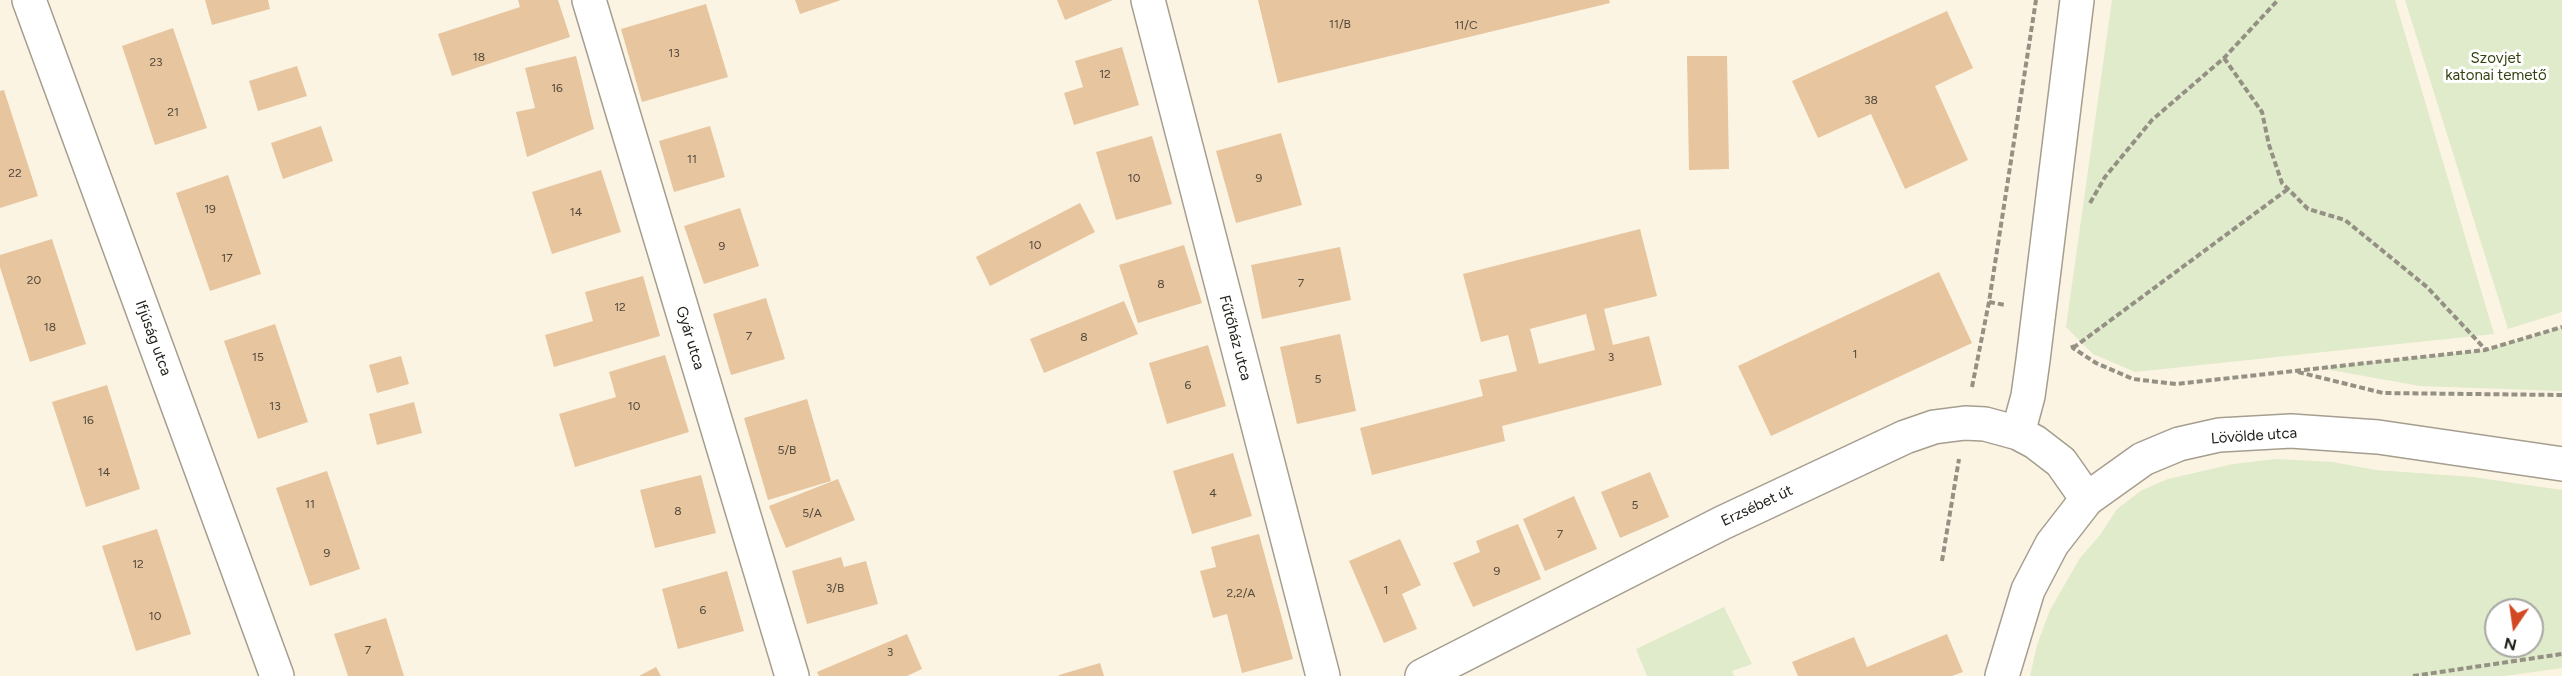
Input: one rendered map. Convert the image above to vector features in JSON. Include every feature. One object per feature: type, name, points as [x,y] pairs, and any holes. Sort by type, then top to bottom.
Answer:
[{"type":"street","name":"Ifjúság utca","points":[[30,0],[277,676]]},
{"type":"street","name":"Gyár utca","points":[[589,0],[792,676]]},
{"type":"street","name":"Fűtőház utca","points":[[1148,0],[1323,676]]},
{"type":"street","points":[[2018,434],[2028,396],[2040,310],[2077,0]]},
{"type":"street","name":"Erzsébet út","points":[[1422,676],[1722,523],[1905,437],[1934,427],[1965,423],[1985,424],[2018,434],[2035,442],[2061,462],[2087,499]]},
{"type":"street","name":"Lövölde utca","points":[[2002,676],[2028,590],[2052,544],[2087,499],[2144,459],[2179,444],[2219,435],[2291,431],[2378,437],[2562,464]]},
{"type":"path","points":[[1942,561],[1965,423],[1989,302],[2036,0]]},
{"type":"path","points":[[2087,207],[2105,177],[2152,120],[2224,58],[2278,0]]},
{"type":"path","points":[[2224,58],[2262,112],[2269,145],[2282,183],[2308,209],[2345,220],[2427,287],[2485,350]]},
{"type":"path","points":[[2073,348],[2288,189]]},
{"type":"path","points":[[2070,339],[2073,348],[2096,363],[2133,379],[2176,384],[2485,350],[2562,327]]},
{"type":"path","points":[[2294,371],[2383,393],[2562,395]]},
{"type":"path","points":[[2413,676],[2562,654]]},
{"type":"green space","points":[[2112,0],[2395,0],[2494,334],[2135,372],[2093,354],[2066,327]]},
{"type":"green space","name":"Szovjet katonai temető","points":[[2405,0],[2562,0],[2562,312],[2508,329]]},
{"type":"green space","points":[[2562,327],[2562,391],[2420,386],[2319,368],[2485,350]]},
{"type":"green space","points":[[2276,459],[2333,462],[2376,470],[2473,477],[2562,490],[2562,668],[2505,676],[2030,676],[2037,645],[2050,610],[2080,558],[2100,535],[2117,509],[2142,490],[2168,479],[2233,464]]},
{"type":"green space","points":[[1724,607],[1752,664],[1732,671],[1734,676],[1647,676],[1636,649]]},
{"type":"building","points":[[205,0],[268,0],[270,9],[212,25]]},
{"type":"building","points":[[518,0],[558,0],[570,37],[452,76],[438,34],[520,7]]},
{"type":"building","points":[[795,0],[841,0],[800,14]]},
{"type":"building","points":[[1057,0],[1113,0],[1065,20]]},
{"type":"building","points":[[1258,0],[1609,0],[1610,3],[1278,83]]},
{"type":"building","points":[[706,4],[728,77],[642,102],[621,29]]},
{"type":"building","points":[[1947,11],[1973,68],[1935,86],[1968,160],[1905,189],[1871,114],[1818,138],[1792,81]]},
{"type":"building","points":[[173,28],[207,128],[155,145],[122,46]]},
{"type":"building","points":[[1122,47],[1139,105],[1074,125],[1064,93],[1083,87],[1075,61]]},
{"type":"building","points":[[576,56],[594,129],[527,157],[516,112],[535,108],[525,68]]},
{"type":"building","points":[[1687,56],[1727,56],[1729,169],[1689,170]]},
{"type":"building","points":[[297,66],[307,96],[258,111],[249,81]]},
{"type":"building","points":[[4,90],[38,196],[0,208],[0,91]]},
{"type":"building","points":[[321,126],[333,161],[283,179],[271,143]]},
{"type":"building","points":[[710,126],[725,177],[674,192],[659,141]]},
{"type":"building","points":[[1281,133],[1302,205],[1236,223],[1216,151]]},
{"type":"building","points":[[1152,136],[1172,204],[1116,220],[1096,152]]},
{"type":"building","points":[[601,170],[621,232],[552,254],[532,192]]},
{"type":"building","points":[[228,175],[261,274],[210,291],[176,193]]},
{"type":"building","points":[[1080,203],[1095,232],[990,286],[976,257]]},
{"type":"building","points":[[740,208],[759,266],[704,284],[684,226]]},
{"type":"building","points":[[1640,229],[1657,296],[1604,309],[1613,345],[1649,336],[1662,385],[1502,426],[1505,441],[1372,475],[1360,428],[1483,396],[1479,380],[1517,371],[1508,335],[1481,342],[1463,274]],"holes":[[[1586,314],[1595,350],[1539,364],[1530,329]]]},
{"type":"building","points":[[52,239],[86,344],[30,362],[0,267],[0,255]]},
{"type":"building","points":[[1184,245],[1202,303],[1138,323],[1119,265]]},
{"type":"building","points":[[1340,247],[1351,300],[1262,319],[1251,265]]},
{"type":"building","points":[[1939,272],[1972,343],[1771,436],[1738,366]]},
{"type":"building","points":[[643,276],[660,336],[554,367],[545,335],[593,321],[585,292]]},
{"type":"building","points":[[766,298],[785,359],[731,375],[713,314]]},
{"type":"building","points":[[1124,301],[1138,334],[1044,373],[1030,339]]},
{"type":"building","points":[[275,324],[308,422],[258,439],[224,341]]},
{"type":"building","points":[[1340,334],[1356,411],[1297,424],[1280,347]]},
{"type":"building","points":[[1208,345],[1226,406],[1167,424],[1149,363]]},
{"type":"building","points":[[665,355],[689,432],[575,467],[559,414],[616,397],[609,372]]},
{"type":"building","points":[[401,356],[409,384],[377,393],[369,365]]},
{"type":"building","points":[[107,385],[140,489],[86,507],[52,402]]},
{"type":"building","points":[[807,399],[831,481],[768,500],[744,418]]},
{"type":"building","points":[[414,402],[422,433],[377,445],[369,414]]},
{"type":"building","points":[[1233,453],[1252,516],[1192,534],[1173,471]]},
{"type":"building","points":[[327,471],[360,569],[310,586],[276,488]]},
{"type":"building","points":[[1650,472],[1669,517],[1620,538],[1601,492]]},
{"type":"building","points":[[701,475],[716,533],[655,548],[640,490]]},
{"type":"building","points":[[838,479],[855,520],[786,548],[769,506]]},
{"type":"building","points":[[1574,496],[1597,549],[1545,571],[1523,519]]},
{"type":"building","points":[[1518,524],[1541,579],[1473,607],[1453,563],[1480,552],[1476,541]]},
{"type":"building","points":[[157,529],[191,634],[136,651],[102,546]]},
{"type":"building","points":[[1259,534],[1293,659],[1242,673],[1227,614],[1213,618],[1200,571],[1216,567],[1211,547]]},
{"type":"building","points":[[1400,539],[1421,585],[1402,594],[1417,629],[1384,643],[1349,561]]},
{"type":"building","points":[[841,557],[844,567],[866,561],[878,604],[807,624],[792,571]]},
{"type":"building","points":[[727,571],[744,631],[678,649],[662,589]]},
{"type":"building","points":[[386,618],[404,676],[348,676],[334,634]]},
{"type":"building","points":[[907,634],[922,669],[907,676],[819,676],[817,672]]},
{"type":"building","points":[[1947,634],[1963,672],[1952,676],[1798,676],[1792,662],[1854,637],[1867,667]]},
{"type":"building","points":[[1100,663],[1104,676],[1059,676],[1059,675]]},
{"type":"building","points":[[656,667],[661,676],[639,676]]}]
